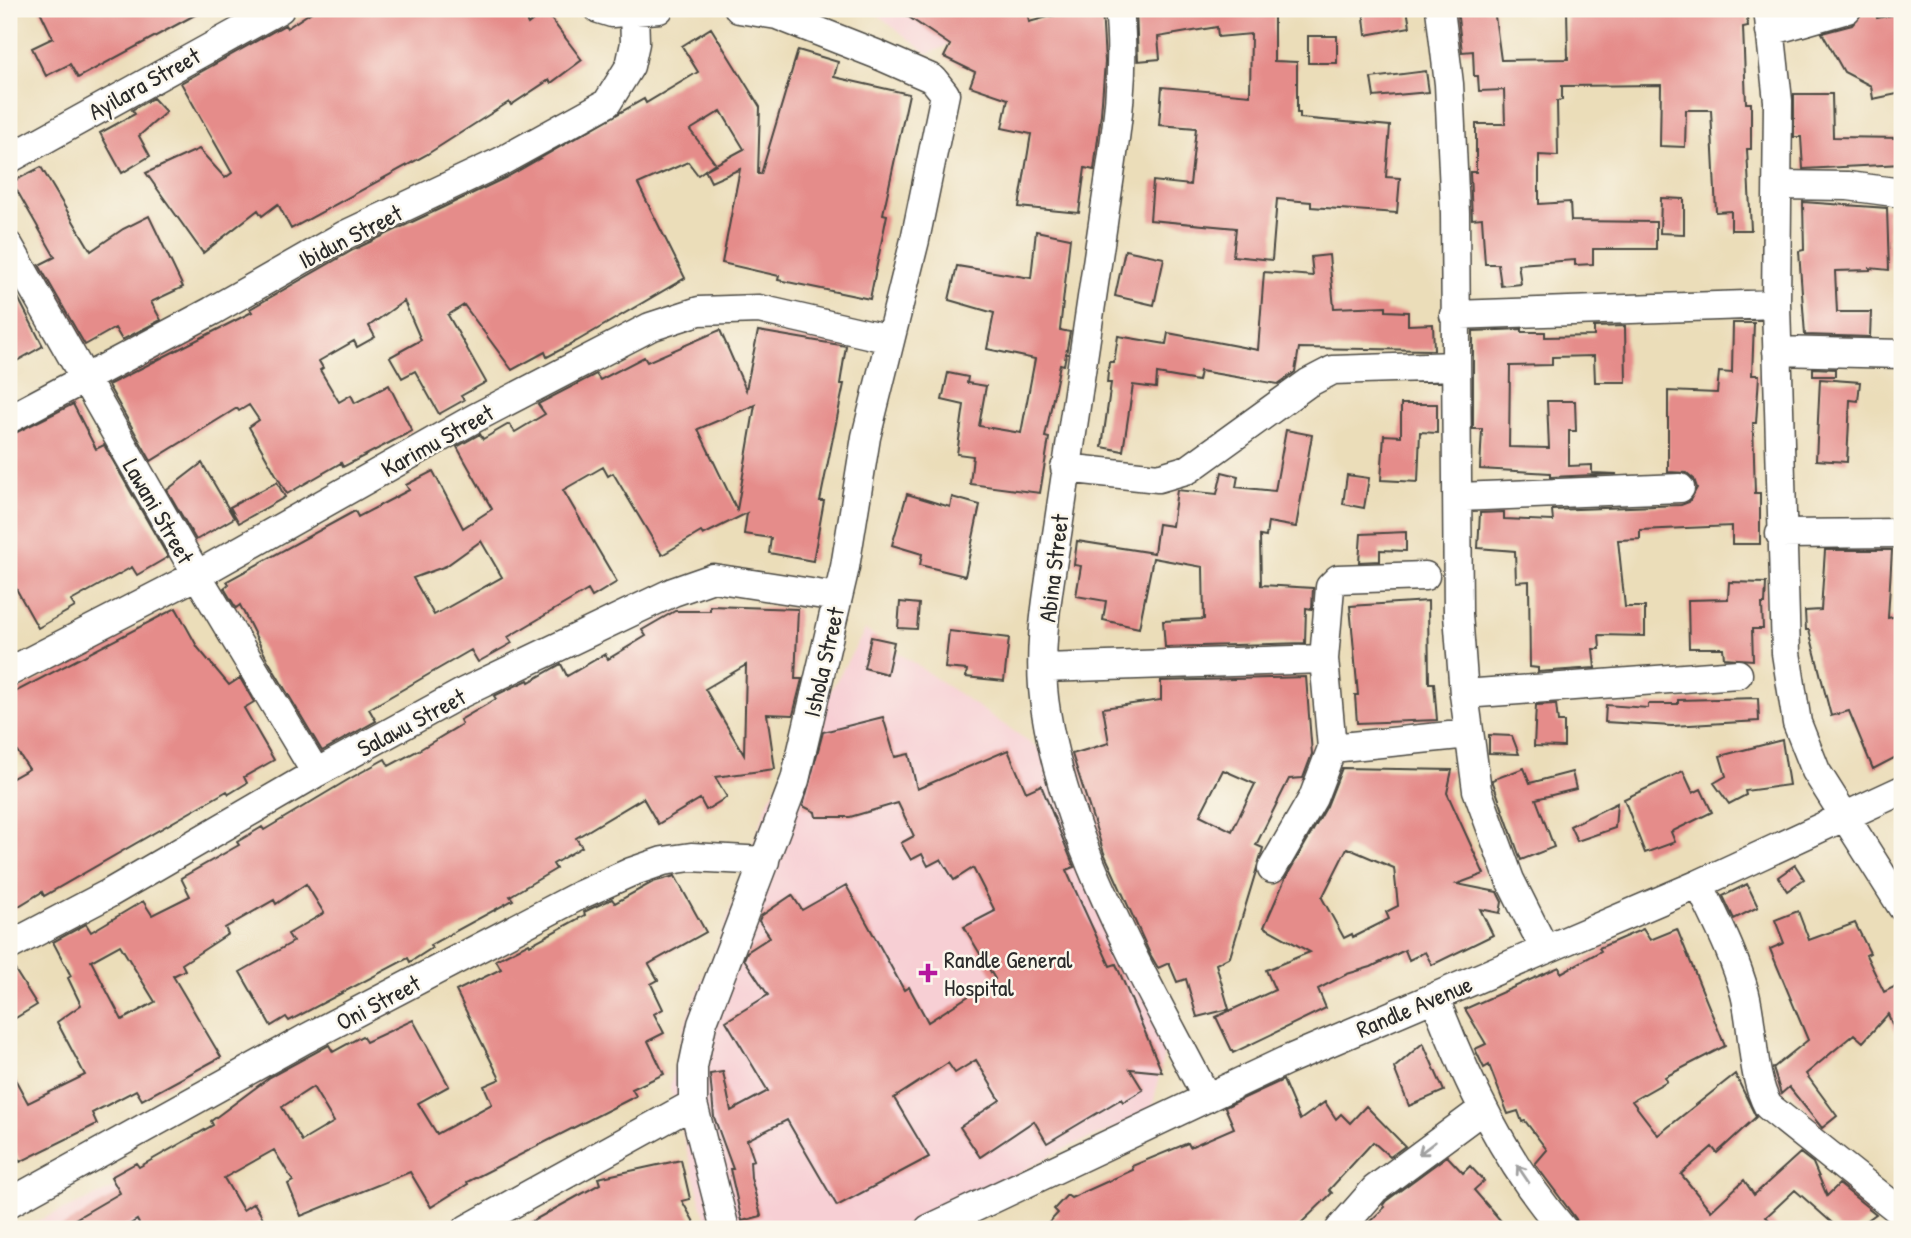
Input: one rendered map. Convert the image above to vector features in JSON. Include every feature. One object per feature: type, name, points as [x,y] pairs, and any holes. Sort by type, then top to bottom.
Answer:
[{"type":"street","name":"Ayilara Street","points":[[9,159],[280,9]]},
{"type":"street","points":[[599,9],[612,13],[646,10]]},
{"type":"street","name":"Ishola Street","points":[[725,1229],[693,1104],[693,1067],[702,1024],[795,780],[845,567],[866,437],[915,240],[945,94],[940,85],[876,54],[777,15],[740,9]]},
{"type":"street","name":"Abina Street","points":[[1119,9],[1122,38],[1115,136],[1088,338],[1065,468],[1045,618],[1045,711],[1068,803],[1140,968],[1207,1098]]},
{"type":"street","points":[[1440,9],[1449,84],[1455,213],[1458,614],[1464,694],[1476,790],[1510,880],[1545,950]]},
{"type":"street","points":[[1847,9],[1769,20],[1778,101],[1776,304],[1780,534],[1786,653],[1797,723],[1816,771],[1842,816],[1902,906]]},
{"type":"street","name":"Ibidun Street","points":[[9,419],[84,381],[345,235],[500,162],[607,103],[630,66],[646,10]]},
{"type":"street","points":[[1779,185],[1848,186],[1902,193]]},
{"type":"street","name":"Lawani Street","points":[[9,246],[197,575],[316,773]]},
{"type":"street","points":[[1454,315],[1776,304]]},
{"type":"street","name":"Karimu Street","points":[[9,672],[197,575],[474,418],[650,327],[699,311],[759,309],[890,339]]},
{"type":"street","points":[[1777,351],[1902,354]]},
{"type":"street","points":[[1065,468],[1158,478],[1172,477],[1189,469],[1308,383],[1333,370],[1456,366]]},
{"type":"street","points":[[1459,497],[1680,488]]},
{"type":"street","points":[[1780,534],[1902,533]]},
{"type":"street","points":[[1272,869],[1313,798],[1332,748],[1324,659],[1329,596],[1334,581],[1425,576]]},
{"type":"street","name":"Salawu Street","points":[[9,946],[108,894],[316,773],[464,692],[694,584],[713,578],[837,597]]},
{"type":"street","points":[[1043,668],[1324,659]]},
{"type":"street","points":[[1464,694],[1738,674]]},
{"type":"street","points":[[1332,748],[1469,734]]},
{"type":"street","name":"Randle Avenue","points":[[929,1229],[1207,1098],[1699,884],[1902,790]]},
{"type":"street","name":"Oni Street","points":[[9,1203],[305,1039],[610,881],[663,861],[691,857],[765,861]]},
{"type":"street","points":[[1699,884],[1738,969],[1754,1031],[1757,1079],[1768,1106],[1902,1213]]},
{"type":"street","points":[[1435,998],[1483,1110],[1500,1140],[1563,1229]]},
{"type":"street","points":[[467,1229],[693,1104]]},
{"type":"street","points":[[1340,1229],[1375,1189],[1483,1110]]},
{"type":"street","points":[[1899,1229],[1902,1225]]},
{"type":"shaded area","points":[[870,9],[963,9],[946,46],[928,54]]},
{"type":"shaded area","name":"Randle General Hospital","points":[[865,630],[1056,760],[1171,1022],[1151,1114],[1061,1150],[917,1229],[708,1229],[670,1087],[685,1023],[725,925],[768,801]]},
{"type":"shaded area","points":[[170,1165],[205,1229],[18,1229]]},
{"type":"building","points":[[39,9],[206,9],[78,78],[70,64],[46,76],[32,48],[53,38]]},
{"type":"building","points":[[316,9],[520,9],[528,24],[545,11],[582,60],[551,83],[549,80],[511,105],[509,102],[426,155],[291,229],[278,204],[262,216],[258,210],[203,253],[146,173],[199,149],[225,178],[232,173],[181,83],[285,25],[287,28]]},
{"type":"building","points":[[897,9],[1027,9],[1029,22],[1078,9],[1102,9],[1105,62],[1101,114],[1094,170],[1085,168],[1079,213],[1019,207],[1031,134],[1002,128],[1008,99],[970,86],[975,72],[944,57],[950,45]]},
{"type":"building","points":[[1136,9],[1274,9],[1274,61],[1297,62],[1297,113],[1300,113],[1300,118],[1390,126],[1386,177],[1400,178],[1397,213],[1311,207],[1311,202],[1277,199],[1272,260],[1233,256],[1236,228],[1150,220],[1153,181],[1190,185],[1196,128],[1159,125],[1162,87],[1250,95],[1251,34],[1218,37],[1217,27],[1158,37],[1160,59],[1138,61]]},
{"type":"building","points":[[1363,9],[1407,9],[1410,27],[1366,35]]},
{"type":"building","points":[[1457,9],[1494,9],[1501,60],[1568,59],[1567,9],[1746,9],[1748,26],[1743,27],[1746,103],[1751,103],[1751,149],[1747,149],[1751,230],[1731,230],[1731,211],[1716,212],[1711,110],[1686,110],[1685,147],[1660,146],[1661,85],[1562,86],[1562,100],[1557,101],[1558,156],[1539,155],[1539,204],[1570,202],[1571,221],[1656,222],[1656,249],[1593,249],[1593,264],[1575,265],[1575,260],[1518,264],[1521,284],[1501,286],[1498,264],[1485,264],[1482,218],[1472,219],[1470,172],[1476,172],[1476,124],[1505,124],[1504,90],[1479,91],[1478,76],[1474,76],[1473,51],[1462,52]]},
{"type":"building","points":[[1875,10],[1877,18],[1902,13],[1902,93],[1873,99],[1871,86],[1844,72],[1822,33],[1852,25],[1863,12]]},
{"type":"building","points":[[711,28],[760,107],[758,174],[761,174],[798,50],[838,62],[834,77],[909,94],[883,214],[887,215],[870,299],[778,280],[779,276],[722,263],[740,169],[711,182],[705,170],[698,175],[688,162],[638,184],[685,278],[577,341],[547,357],[545,352],[512,370],[464,305],[448,315],[486,382],[461,396],[464,400],[439,414],[415,371],[402,378],[390,357],[421,340],[404,301],[369,326],[375,337],[357,347],[354,341],[319,361],[323,368],[320,370],[339,402],[351,395],[355,403],[389,385],[412,431],[343,467],[341,463],[287,494],[249,427],[259,420],[249,405],[239,411],[237,408],[151,461],[108,385],[252,312],[250,309],[353,250],[507,177],[644,99],[646,103],[698,72],[682,46]],"holes":[[[721,111],[744,149],[705,170],[715,163],[690,130]]]},
{"type":"building","points":[[1308,36],[1337,36],[1337,63],[1308,63]]},
{"type":"building","points":[[1426,71],[1429,92],[1374,97],[1371,78]]},
{"type":"building","points":[[1794,94],[1832,94],[1833,137],[1902,138],[1902,164],[1803,169],[1801,137],[1794,137]]},
{"type":"building","points":[[153,98],[166,112],[139,136],[150,156],[122,173],[100,133],[135,114],[132,110]]},
{"type":"building","points":[[41,167],[91,251],[123,229],[149,216],[183,287],[151,302],[161,320],[122,340],[115,328],[85,345],[39,265],[55,257],[12,182]]},
{"type":"building","points":[[1661,198],[1684,199],[1684,234],[1660,233]]},
{"type":"building","points":[[1803,202],[1887,208],[1889,270],[1870,268],[1835,271],[1837,312],[1871,312],[1870,337],[1805,335],[1799,251],[1804,250]]},
{"type":"building","points":[[1036,231],[1070,238],[1060,330],[1070,332],[1064,365],[1060,364],[1045,437],[1049,438],[1040,493],[970,484],[973,456],[957,454],[964,405],[942,400],[948,373],[968,377],[967,383],[986,386],[979,426],[1021,433],[1035,359],[987,349],[994,313],[949,300],[957,266],[1031,278]]},
{"type":"building","points":[[1125,250],[1164,258],[1154,305],[1115,296]]},
{"type":"building","points":[[1329,255],[1334,308],[1386,306],[1386,311],[1408,312],[1408,325],[1433,324],[1434,350],[1299,348],[1295,372],[1278,384],[1200,371],[1198,381],[1157,374],[1156,388],[1133,385],[1123,451],[1102,447],[1111,383],[1107,383],[1109,362],[1114,362],[1118,336],[1166,344],[1168,333],[1258,350],[1264,272],[1313,276],[1311,257]]},
{"type":"building","points":[[10,282],[43,346],[15,362],[9,352]]},
{"type":"building","points":[[1733,323],[1754,323],[1752,375],[1759,375],[1756,423],[1753,423],[1755,493],[1760,493],[1760,544],[1732,544],[1732,526],[1640,530],[1640,539],[1618,540],[1625,607],[1645,607],[1645,636],[1599,635],[1600,649],[1593,649],[1595,668],[1538,672],[1538,668],[1530,667],[1529,581],[1516,582],[1515,551],[1478,548],[1480,513],[1504,512],[1504,519],[1553,521],[1552,510],[1681,505],[1689,502],[1697,488],[1694,479],[1687,473],[1668,472],[1668,391],[1717,393],[1719,372],[1732,373]]},
{"type":"building","points":[[1625,326],[1626,382],[1595,382],[1594,356],[1552,357],[1552,365],[1510,366],[1509,447],[1549,448],[1547,401],[1575,401],[1576,431],[1569,431],[1569,466],[1592,465],[1592,473],[1617,474],[1550,477],[1550,473],[1480,469],[1482,429],[1473,429],[1473,331],[1522,329],[1522,332],[1545,332],[1545,337],[1594,336],[1594,327]]},
{"type":"building","points":[[720,330],[746,390],[758,331],[846,346],[840,384],[844,384],[820,501],[824,501],[813,561],[769,553],[771,538],[744,534],[747,513],[703,535],[701,532],[662,555],[613,473],[608,476],[603,467],[563,490],[617,582],[592,597],[588,590],[508,637],[512,643],[478,662],[471,650],[369,709],[376,721],[322,751],[267,659],[240,605],[236,608],[224,588],[229,584],[227,581],[355,511],[358,517],[409,490],[406,485],[433,471],[463,528],[492,509],[457,447],[480,434],[483,439],[509,424],[515,432],[545,414],[538,404],[596,374],[600,380],[644,357],[647,362]],"holes":[[[755,405],[737,510],[698,429]],[[481,541],[502,577],[434,615],[413,578],[446,566]]]},
{"type":"building","points":[[1813,368],[1835,369],[1835,376],[1813,376]]},
{"type":"building","points":[[1820,379],[1860,382],[1858,401],[1850,400],[1847,462],[1816,460]]},
{"type":"building","points":[[73,404],[96,449],[104,445],[168,557],[137,575],[132,567],[71,601],[75,607],[38,628],[9,576],[9,436]]},
{"type":"building","points":[[1401,404],[1437,404],[1437,433],[1420,432],[1418,482],[1381,480],[1384,435],[1401,436]]},
{"type":"building","points":[[1286,430],[1312,435],[1296,527],[1268,522],[1266,537],[1260,536],[1261,585],[1313,588],[1312,609],[1306,608],[1305,643],[1165,647],[1163,621],[1204,619],[1203,567],[1153,558],[1139,628],[1103,620],[1106,601],[1076,596],[1081,566],[1074,565],[1077,541],[1154,553],[1158,524],[1172,526],[1177,490],[1217,494],[1222,472],[1238,476],[1236,487],[1275,491]]},
{"type":"building","points":[[202,463],[234,518],[196,540],[167,490]]},
{"type":"building","points":[[1347,475],[1369,478],[1364,508],[1343,504]]},
{"type":"building","points":[[277,482],[285,497],[239,523],[230,507]]},
{"type":"building","points":[[907,494],[950,507],[952,497],[980,505],[965,576],[920,565],[922,554],[892,545]]},
{"type":"building","points":[[1406,532],[1406,551],[1380,550],[1380,561],[1359,562],[1361,534]]},
{"type":"building","points":[[1825,550],[1892,550],[1888,618],[1902,615],[1902,754],[1873,769],[1849,711],[1831,716],[1809,630],[1806,630],[1805,611],[1821,610]]},
{"type":"building","points":[[1729,582],[1766,583],[1765,604],[1762,604],[1763,629],[1752,629],[1753,660],[1724,658],[1723,648],[1689,648],[1688,600],[1728,599]]},
{"type":"building","points":[[1428,601],[1429,683],[1434,683],[1437,720],[1357,723],[1355,695],[1358,695],[1350,606]]},
{"type":"building","points":[[900,602],[919,604],[917,629],[898,628]]},
{"type":"building","points":[[710,606],[798,609],[795,679],[802,679],[793,715],[767,714],[775,769],[715,777],[727,797],[706,810],[700,799],[658,824],[643,798],[576,838],[582,847],[553,864],[556,869],[510,896],[513,900],[430,945],[432,948],[410,962],[408,958],[289,1021],[286,1017],[271,1026],[240,972],[293,942],[288,934],[324,913],[306,884],[276,904],[274,900],[225,928],[228,934],[182,964],[185,970],[173,976],[221,1057],[142,1100],[136,1090],[92,1113],[97,1124],[20,1162],[9,1142],[9,1068],[28,1103],[85,1075],[57,1022],[81,1005],[68,978],[71,976],[53,942],[86,924],[91,932],[143,901],[152,915],[190,896],[181,878],[239,845],[237,842],[262,827],[264,830],[385,759],[389,766],[419,750],[462,724],[460,720],[496,699],[494,696],[528,680],[529,682],[561,664],[567,676],[605,654],[608,659],[646,636],[642,630],[675,611],[710,611]],"holes":[[[746,665],[744,755],[705,689]],[[120,945],[155,1002],[122,1020],[91,961]]]},
{"type":"building","points":[[176,608],[198,648],[229,685],[240,678],[254,702],[244,708],[274,760],[244,777],[247,783],[229,794],[227,791],[44,896],[42,892],[9,912],[9,780],[29,769],[9,739],[9,695]]},
{"type":"building","points":[[949,631],[1009,638],[1004,681],[966,677],[967,670],[945,668]]},
{"type":"building","points":[[871,637],[894,642],[887,674],[864,668]]},
{"type":"building","points":[[1306,677],[1312,754],[1303,778],[1289,779],[1256,845],[1263,848],[1230,957],[1216,964],[1229,1009],[1197,1017],[1186,979],[1177,982],[1169,963],[1158,968],[1150,954],[1104,853],[1072,754],[1109,743],[1103,708],[1161,700],[1161,681]],"holes":[[[1223,770],[1255,784],[1232,831],[1200,815]]]},
{"type":"building","points":[[1758,698],[1759,721],[1672,726],[1605,722],[1606,705],[1648,708],[1648,704],[1678,704],[1678,700]]},
{"type":"building","points":[[1556,704],[1558,722],[1564,722],[1564,747],[1534,746],[1536,705]]},
{"type":"building","points":[[883,717],[895,757],[909,754],[917,789],[1008,750],[1026,792],[1041,785],[1074,867],[1066,870],[1110,966],[1116,964],[1162,1072],[1130,1069],[1143,1090],[1123,1102],[1121,1099],[1047,1143],[1034,1121],[980,1157],[960,1127],[1000,1100],[976,1060],[955,1073],[948,1063],[894,1098],[929,1157],[837,1206],[787,1120],[747,1140],[754,1160],[750,1161],[751,1178],[761,1216],[742,1221],[730,1169],[733,1169],[714,1117],[710,1074],[723,1072],[731,1111],[768,1091],[726,1021],[768,995],[744,959],[747,952],[770,937],[759,921],[761,916],[792,895],[802,910],[846,885],[904,990],[909,987],[928,1022],[995,979],[964,927],[995,911],[973,868],[954,880],[941,859],[928,866],[922,854],[911,860],[901,843],[914,836],[898,803],[850,817],[816,817],[815,812],[803,806],[823,732]]},
{"type":"building","points":[[1489,735],[1512,736],[1519,754],[1489,753]]},
{"type":"building","points":[[1782,740],[1789,785],[1745,791],[1746,795],[1729,804],[1714,783],[1726,776],[1720,756]]},
{"type":"building","points":[[1342,768],[1452,770],[1447,793],[1484,874],[1457,884],[1497,892],[1502,902],[1500,913],[1480,909],[1493,935],[1432,965],[1425,952],[1409,960],[1405,950],[1371,967],[1347,974],[1318,989],[1326,1008],[1233,1053],[1216,1017],[1275,990],[1266,970],[1310,952],[1264,927],[1285,879],[1327,806]],"holes":[[[1347,848],[1394,868],[1398,906],[1386,912],[1389,919],[1353,937],[1352,934],[1344,938],[1322,898]]]},
{"type":"building","points":[[1524,768],[1530,783],[1572,772],[1576,789],[1536,799],[1554,847],[1521,860],[1492,780]]},
{"type":"building","points":[[1683,771],[1693,793],[1701,789],[1712,812],[1671,832],[1675,842],[1645,853],[1624,799]]},
{"type":"building","points":[[1617,803],[1615,828],[1577,841],[1570,826]]},
{"type":"building","points":[[1795,865],[1804,879],[1787,891],[1778,877]]},
{"type":"building","points":[[675,876],[706,932],[649,964],[658,980],[651,984],[663,1009],[654,1014],[664,1033],[648,1041],[664,1074],[632,1089],[636,1096],[467,1182],[468,1184],[431,1207],[410,1172],[301,1216],[288,1184],[293,1181],[274,1150],[224,1178],[243,1210],[254,1203],[264,1220],[252,1227],[254,1229],[142,1229],[137,1220],[122,1229],[58,1229],[120,1193],[111,1177],[136,1163],[139,1167],[213,1125],[211,1121],[270,1077],[329,1045],[333,1052],[362,1036],[366,1042],[413,1020],[449,1086],[418,1103],[437,1134],[492,1104],[484,1086],[500,1079],[456,991],[501,969],[496,960],[529,943],[530,945],[585,915],[584,912],[590,909],[612,899],[615,903],[653,882]],"holes":[[[313,1087],[334,1122],[302,1141],[282,1107]]]},
{"type":"building","points":[[1747,884],[1758,907],[1734,919],[1723,896]]},
{"type":"building","points":[[1798,911],[1809,940],[1855,923],[1870,953],[1866,955],[1884,992],[1902,983],[1902,1048],[1888,1014],[1863,1042],[1854,1034],[1806,1074],[1837,1116],[1822,1128],[1789,1087],[1781,1094],[1773,1068],[1808,1040],[1770,949],[1784,943],[1775,920]]},
{"type":"building","points":[[1643,929],[1650,940],[1677,929],[1725,1046],[1665,1077],[1667,1081],[1632,1101],[1658,1135],[1735,1074],[1756,1117],[1717,1153],[1712,1147],[1681,1174],[1711,1211],[1744,1180],[1754,1195],[1800,1153],[1813,1163],[1827,1196],[1839,1184],[1876,1214],[1855,1229],[1839,1229],[1795,1190],[1766,1217],[1779,1229],[1579,1229],[1576,1219],[1535,1164],[1547,1150],[1525,1121],[1522,1122],[1518,1111],[1508,1114],[1489,1065],[1484,1068],[1475,1049],[1486,1044],[1465,1009],[1559,967],[1561,973],[1601,951],[1599,948]]},
{"type":"building","points":[[9,963],[37,1005],[9,1022]]},
{"type":"building","points":[[1423,1043],[1444,1091],[1409,1106],[1394,1068]]},
{"type":"building","points":[[1283,1080],[1300,1120],[1325,1102],[1336,1119],[1341,1114],[1350,1123],[1366,1106],[1405,1146],[1390,1157],[1373,1142],[1329,1190],[1332,1193],[1295,1229],[1043,1229],[1058,1213],[1054,1209],[1067,1195],[1071,1198],[1133,1170],[1132,1166],[1188,1143],[1190,1147],[1234,1128],[1225,1107]]},
{"type":"building","points":[[1447,1156],[1463,1173],[1470,1166],[1484,1181],[1474,1190],[1508,1229],[1362,1229],[1385,1207],[1383,1205],[1386,1201]]},
{"type":"building","points":[[681,1160],[690,1199],[682,1201],[698,1229],[518,1229],[600,1184],[598,1178]]},
{"type":"place","name":"Randle General Hospital","points":[[928,973]]}]
